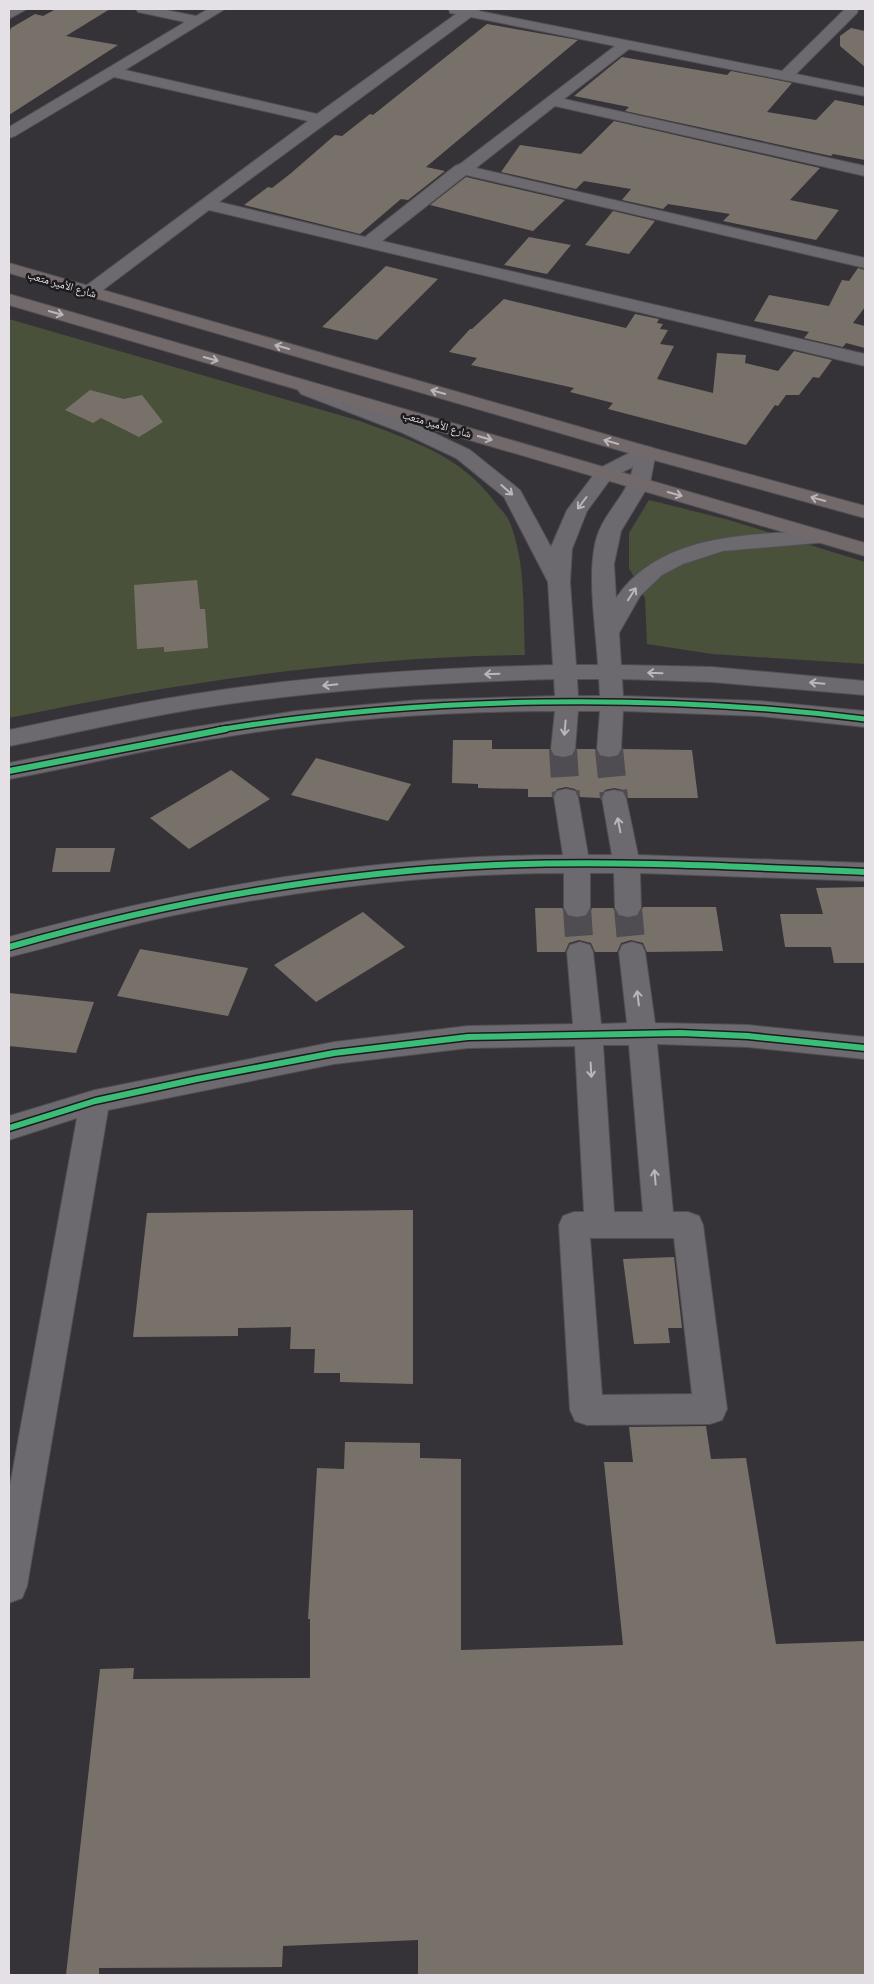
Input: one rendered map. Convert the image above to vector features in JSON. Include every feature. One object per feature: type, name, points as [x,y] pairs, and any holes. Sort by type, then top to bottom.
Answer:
[{"type":"main road","name":"شارع الأمير متعب","points":[[9,268],[646,452],[865,512]]},
{"type":"main road","name":"شارع الأمير متعب","points":[[9,299],[865,550]]},
{"type":"street","points":[[9,15],[20,9]]},
{"type":"street","points":[[143,9],[198,21]]},
{"type":"street","points":[[9,132],[114,72],[218,9]]},
{"type":"street","points":[[447,9],[470,11],[624,46],[865,92]]},
{"type":"street","points":[[784,77],[855,10]]},
{"type":"street","points":[[89,292],[204,204],[470,11]]},
{"type":"street","points":[[369,242],[461,169],[624,46]]},
{"type":"street","points":[[114,72],[320,119]]},
{"type":"street","points":[[551,101],[865,171]]},
{"type":"street","points":[[461,169],[865,263]]},
{"type":"street","points":[[204,204],[865,360]]},
{"type":"street","points":[[276,378],[410,428],[463,454],[513,494],[551,549],[559,582],[567,703],[563,749]]},
{"type":"street","points":[[551,549],[605,473],[646,452]]},
{"type":"street","points":[[610,749],[612,703],[606,636],[603,564],[610,531],[640,484],[646,452]]},
{"type":"street","points":[[606,636],[635,587],[659,566],[694,552],[751,541],[820,537]]},
{"type":"street","points":[[9,738],[91,720],[250,693],[412,677],[565,673],[736,676],[865,688]]},
{"type":"street","points":[[9,771],[100,751],[257,724],[418,708],[612,703],[732,706],[865,718]]},
{"type":"street","points":[[566,797],[577,864],[577,908]]},
{"type":"street","points":[[614,798],[627,864],[628,908]]},
{"type":"street","points":[[9,947],[147,913],[295,884],[444,868],[627,864],[865,872]]},
{"type":"street","points":[[580,952],[588,1034],[600,1225]]},
{"type":"street","points":[[632,952],[642,1033],[659,1225]]},
{"type":"street","points":[[9,1128],[95,1101],[334,1053],[468,1037],[642,1033],[748,1036],[865,1048]]},
{"type":"street","points":[[9,1586],[95,1101]]},
{"type":"street","points":[[574,1225],[600,1225],[688,1225],[710,1409],[586,1410],[574,1225]]},
{"type":"green space","points":[[9,319],[360,421],[434,451],[450,461],[481,485],[510,523],[519,554],[521,571],[525,655],[460,657],[330,666],[137,693],[9,718]]},
{"type":"green space","points":[[649,500],[729,520],[865,562],[865,664],[712,654],[647,644],[645,598],[629,568],[629,533]]},
{"type":"building","points":[[110,9],[66,36],[118,45],[9,115],[9,33],[11,28],[35,14],[43,16],[54,10]]},
{"type":"building","points":[[487,24],[578,40],[426,167],[445,171],[408,200],[401,199],[360,234],[244,205],[268,187],[272,188],[335,135],[342,136],[370,114],[373,115]]},
{"type":"building","points":[[851,28],[865,31],[865,67],[840,46],[840,36]]},
{"type":"building","points":[[622,57],[727,75],[731,71],[792,83],[767,112],[816,120],[835,100],[865,106],[865,160],[833,154],[831,156],[625,111],[629,107],[574,96]]},
{"type":"building","points":[[614,121],[820,168],[790,200],[839,210],[816,240],[723,221],[730,214],[668,204],[663,209],[622,200],[631,189],[584,181],[576,189],[501,172],[520,145],[581,154]]},
{"type":"building","points":[[466,177],[565,200],[533,231],[430,205]]},
{"type":"building","points":[[613,211],[655,221],[629,254],[585,245]]},
{"type":"building","points":[[529,237],[571,245],[547,274],[504,265]]},
{"type":"building","points":[[386,266],[438,279],[377,340],[322,327]]},
{"type":"building","points":[[858,268],[865,270],[865,307],[853,323],[865,326],[865,348],[846,343],[843,347],[804,338],[809,332],[754,321],[769,295],[829,306],[842,280],[849,281]]},
{"type":"building","points":[[504,299],[626,328],[635,314],[659,319],[657,323],[663,324],[660,329],[668,330],[660,344],[674,346],[657,379],[713,393],[717,353],[746,355],[745,363],[778,371],[794,351],[832,360],[819,378],[813,377],[799,395],[786,395],[778,406],[775,405],[746,445],[608,409],[613,403],[570,392],[574,388],[471,365],[477,358],[449,352],[470,329]]},
{"type":"building","points":[[90,390],[124,399],[142,395],[163,422],[139,437],[101,418],[93,423],[65,410]]},
{"type":"building","points":[[197,580],[200,609],[205,609],[208,648],[164,652],[164,647],[137,649],[134,585]]},
{"type":"building","points":[[453,740],[492,740],[492,749],[549,749],[554,757],[563,759],[572,757],[577,749],[595,749],[600,757],[609,759],[618,757],[623,749],[692,750],[698,798],[628,798],[623,790],[614,788],[605,790],[600,798],[580,797],[575,789],[566,787],[557,789],[552,797],[528,797],[528,789],[478,788],[478,784],[452,783]]},
{"type":"building","points":[[316,758],[411,784],[388,821],[291,795]]},
{"type":"building","points":[[231,770],[270,799],[189,849],[150,818]]},
{"type":"building","points":[[56,848],[115,848],[110,872],[52,872]]},
{"type":"building","points":[[865,887],[865,963],[834,963],[831,947],[785,947],[780,914],[823,914],[816,888]]},
{"type":"building","points":[[643,907],[716,907],[723,951],[647,952],[643,943],[631,940],[621,943],[617,952],[595,952],[591,943],[579,940],[569,943],[565,952],[537,952],[535,908],[562,908],[568,917],[577,919],[588,916],[592,908],[613,908],[619,917],[628,919],[639,916]]},
{"type":"building","points":[[363,912],[405,947],[316,1002],[274,965]]},
{"type":"building","points":[[140,949],[248,968],[228,1016],[117,996]]},
{"type":"building","points":[[9,993],[94,1002],[76,1053],[9,1046]]},
{"type":"building","points":[[413,1210],[413,1384],[340,1382],[340,1373],[314,1373],[315,1349],[290,1349],[291,1327],[238,1328],[238,1336],[133,1337],[147,1213]]},
{"type":"building","points":[[674,1257],[682,1328],[668,1328],[670,1343],[634,1344],[623,1259]]},
{"type":"building","points":[[706,1426],[711,1459],[746,1458],[776,1644],[865,1641],[865,1975],[418,1975],[418,1940],[283,1946],[282,1967],[99,1968],[99,1975],[66,1975],[100,1669],[134,1668],[133,1679],[310,1678],[310,1619],[308,1619],[317,1468],[344,1469],[345,1442],[420,1443],[420,1458],[461,1459],[461,1650],[623,1645],[604,1462],[633,1462],[629,1427]]},
{"type":"tunnel","points":[[563,749],[566,797]]},
{"type":"tunnel","points":[[609,749],[614,798]]},
{"type":"tunnel","points":[[577,908],[580,952]]},
{"type":"tunnel","points":[[628,908],[632,952]]},
{"type":"cycle path","points":[[9,771],[132,745],[225,729],[337,714],[419,707],[543,703],[654,704],[760,708],[865,719]]},
{"type":"cycle path","points":[[9,947],[115,919],[224,896],[335,879],[444,868],[497,865],[602,864],[865,872]]},
{"type":"cycle path","points":[[9,1128],[95,1101],[197,1079],[334,1053],[468,1037],[680,1033],[748,1036],[865,1048]]}]
